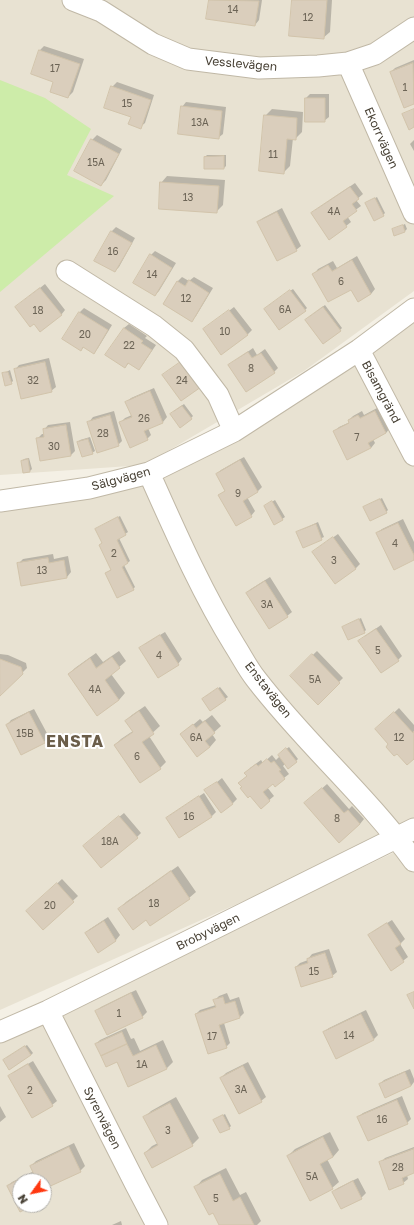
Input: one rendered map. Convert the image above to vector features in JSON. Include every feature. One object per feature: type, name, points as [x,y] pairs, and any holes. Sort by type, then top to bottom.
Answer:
[{"type":"street","name":"Vesslevägen","points":[[74,0],[101,11],[153,44],[188,59],[259,68],[318,66],[348,63],[375,54],[414,28]]},
{"type":"street","name":"Ekorrvägen","points":[[348,63],[414,213]]},
{"type":"street","points":[[67,271],[154,326],[184,350],[218,395],[234,431]]},
{"type":"street","name":"Sälgvägen","points":[[0,501],[89,488],[149,473],[234,431],[359,350],[414,309]]},
{"type":"street","name":"Bisamgränd","points":[[359,350],[414,455]]},
{"type":"street","name":"Enstavägen","points":[[149,473],[209,600],[221,623],[255,678],[283,712],[405,833],[414,861]]},
{"type":"street","name":"Brobyvägen","points":[[0,1032],[48,1011],[405,833]]},
{"type":"street","name":"Syrenvägen","points":[[48,1011],[157,1225]]},
{"type":"shaded area","points":[[0,0],[414,0],[414,291],[304,371],[144,465],[0,475]]},
{"type":"shaded area","points":[[414,320],[414,818],[331,862],[0,1010],[0,510],[163,479]]},
{"type":"shaded area","points":[[414,843],[414,1225],[0,1225],[0,1039]]},
{"type":"green space","points":[[0,80],[45,98],[91,129],[67,175],[114,196],[0,292]]},
{"type":"building","points":[[209,0],[259,1],[255,26],[206,19]]},
{"type":"building","points":[[292,0],[327,0],[324,39],[289,36]]},
{"type":"building","points":[[39,50],[80,64],[68,98],[50,92],[53,82],[31,74]]},
{"type":"building","points":[[413,63],[414,104],[404,108],[390,72]]},
{"type":"building","points":[[111,86],[151,100],[141,129],[128,124],[131,117],[104,108]]},
{"type":"building","points":[[305,98],[325,98],[325,122],[305,122]]},
{"type":"building","points":[[181,106],[222,111],[219,139],[178,134]]},
{"type":"building","points":[[414,109],[414,127],[409,130],[402,114]]},
{"type":"building","points":[[264,115],[297,118],[296,140],[287,139],[284,174],[259,171]]},
{"type":"building","points":[[91,139],[119,154],[101,186],[74,171]]},
{"type":"building","points":[[224,156],[224,169],[204,169],[204,157]]},
{"type":"building","points":[[160,182],[219,186],[217,213],[159,209]]},
{"type":"building","points":[[350,187],[359,199],[352,204],[357,211],[343,221],[347,227],[329,240],[311,213]]},
{"type":"building","points":[[375,198],[384,216],[374,221],[365,203]]},
{"type":"building","points":[[277,212],[297,251],[277,261],[257,222]]},
{"type":"building","points":[[403,225],[405,232],[394,236],[392,229]]},
{"type":"building","points":[[111,231],[132,243],[115,272],[94,261]]},
{"type":"building","points":[[150,254],[172,268],[155,296],[133,283]]},
{"type":"building","points":[[352,260],[371,294],[358,302],[351,290],[328,302],[312,274],[328,265],[332,271]]},
{"type":"building","points":[[189,280],[209,293],[192,322],[163,304],[177,281],[185,286]]},
{"type":"building","points":[[40,288],[62,315],[40,332],[34,324],[30,327],[15,307]]},
{"type":"building","points":[[290,290],[306,311],[279,330],[264,309]]},
{"type":"building","points":[[323,307],[341,331],[323,344],[305,320]]},
{"type":"building","points":[[229,310],[248,335],[221,355],[203,329]]},
{"type":"building","points":[[79,312],[108,330],[94,354],[83,347],[81,351],[62,339]]},
{"type":"building","points":[[124,328],[143,341],[141,343],[152,350],[139,370],[128,363],[125,368],[105,355]]},
{"type":"building","points":[[248,352],[252,358],[261,353],[275,373],[246,392],[228,365]]},
{"type":"building","points":[[182,361],[201,387],[181,401],[162,375]]},
{"type":"building","points":[[45,362],[52,392],[21,399],[14,369]]},
{"type":"building","points":[[8,372],[12,384],[5,386],[2,373]]},
{"type":"building","points":[[150,391],[163,423],[144,431],[148,440],[130,448],[119,422],[132,417],[125,402]]},
{"type":"building","points":[[182,406],[192,419],[180,428],[170,414]]},
{"type":"building","points":[[375,411],[386,433],[368,443],[371,448],[347,460],[333,431],[349,423],[348,420],[358,415],[360,418]]},
{"type":"building","points":[[110,415],[119,446],[97,453],[87,422]]},
{"type":"building","points":[[66,425],[71,456],[40,461],[36,438],[44,437],[43,429]]},
{"type":"building","points":[[88,439],[93,454],[82,457],[77,442]]},
{"type":"building","points":[[28,459],[30,472],[23,473],[21,461]]},
{"type":"building","points":[[240,460],[258,492],[243,501],[252,517],[236,526],[218,495],[225,491],[216,474]]},
{"type":"building","points":[[380,499],[387,513],[370,521],[363,507]]},
{"type":"building","points":[[272,501],[283,520],[274,525],[264,506]]},
{"type":"building","points":[[118,517],[126,535],[117,540],[128,563],[122,567],[134,590],[117,598],[105,573],[111,570],[99,545],[102,543],[95,529]]},
{"type":"building","points":[[398,523],[414,555],[414,560],[394,570],[376,533]]},
{"type":"building","points":[[316,524],[322,540],[303,548],[296,532]]},
{"type":"building","points":[[333,537],[356,569],[335,584],[312,552]]},
{"type":"building","points":[[48,558],[49,563],[64,560],[67,578],[21,586],[17,563]]},
{"type":"building","points":[[265,581],[288,617],[269,629],[246,593]]},
{"type":"building","points":[[359,619],[365,633],[348,640],[342,627]]},
{"type":"building","points":[[376,629],[399,661],[381,673],[358,641]]},
{"type":"building","points":[[160,635],[179,665],[158,678],[139,648]]},
{"type":"building","points":[[312,654],[340,683],[318,705],[290,676]]},
{"type":"building","points":[[112,657],[120,668],[105,680],[119,700],[97,716],[68,674],[90,658],[96,668]]},
{"type":"building","points":[[0,659],[21,667],[23,674],[0,696]]},
{"type":"building","points":[[218,688],[226,700],[210,711],[202,699]]},
{"type":"building","points":[[139,711],[154,734],[142,742],[161,769],[140,783],[114,745],[133,732],[125,721]]},
{"type":"building","points":[[29,712],[45,743],[21,755],[6,725]]},
{"type":"building","points":[[394,712],[413,733],[414,731],[414,759],[407,765],[397,754],[394,756],[386,747],[388,744],[375,729]]},
{"type":"building","points":[[205,721],[215,733],[205,741],[210,747],[197,757],[180,734],[193,724],[196,728]]},
{"type":"building","points":[[286,748],[297,762],[288,769],[278,755]]},
{"type":"building","points":[[267,759],[271,763],[274,761],[281,770],[279,771],[285,779],[275,787],[273,784],[263,792],[270,801],[261,809],[250,796],[248,798],[238,783],[247,776],[244,773],[256,764],[258,766]]},
{"type":"building","points":[[217,782],[233,804],[221,813],[204,790]]},
{"type":"building","points":[[322,788],[344,813],[348,810],[360,824],[339,843],[304,803]]},
{"type":"building","points":[[199,796],[212,817],[179,838],[166,818]]},
{"type":"building","points":[[119,816],[138,838],[101,868],[83,846]]},
{"type":"building","points":[[171,871],[190,899],[150,926],[146,920],[133,930],[118,909]]},
{"type":"building","points":[[57,883],[74,902],[43,930],[26,911]]},
{"type":"building","points":[[104,921],[116,941],[98,953],[85,933]]},
{"type":"building","points":[[387,923],[401,944],[395,948],[404,962],[391,971],[368,935]]},
{"type":"building","points":[[325,953],[333,977],[301,987],[295,967],[308,963],[307,959]]},
{"type":"building","points":[[414,992],[414,1009],[407,995]]},
{"type":"building","points":[[131,993],[143,1018],[107,1035],[95,1011]]},
{"type":"building","points":[[223,997],[225,1004],[235,1001],[240,1018],[219,1025],[227,1048],[208,1054],[195,1014],[216,1007],[213,1000]]},
{"type":"building","points":[[361,1014],[374,1040],[336,1059],[323,1032]]},
{"type":"building","points":[[122,1032],[127,1044],[101,1056],[95,1044]]},
{"type":"building","points":[[127,1044],[133,1056],[156,1045],[167,1069],[128,1087],[117,1062],[106,1067],[101,1056]]},
{"type":"building","points":[[25,1046],[31,1055],[9,1070],[3,1060]]},
{"type":"building","points":[[28,1064],[53,1106],[32,1118],[8,1076]]},
{"type":"building","points":[[243,1066],[262,1102],[239,1114],[220,1078]]},
{"type":"building","points":[[405,1072],[411,1086],[385,1098],[379,1084]]},
{"type":"building","points":[[397,1100],[408,1124],[368,1141],[357,1117]]},
{"type":"building","points":[[170,1103],[193,1146],[152,1168],[144,1153],[158,1145],[143,1117]]},
{"type":"building","points":[[223,1115],[230,1129],[220,1133],[213,1120]]},
{"type":"building","points":[[323,1137],[333,1157],[320,1164],[333,1189],[310,1201],[287,1156]]},
{"type":"building","points":[[69,1147],[81,1172],[52,1185],[52,1173],[33,1173],[30,1166]]},
{"type":"building","points":[[414,1149],[414,1173],[402,1178],[404,1184],[389,1190],[379,1162]]},
{"type":"building","points":[[220,1174],[233,1201],[240,1197],[254,1225],[219,1225],[213,1213],[209,1215],[194,1187]]},
{"type":"building","points":[[353,1181],[362,1199],[341,1209],[332,1192]]},
{"type":"building","points":[[12,1183],[12,1196],[7,1186]]},
{"type":"district","name":"ENSTA","points":[[75,742]]}]
